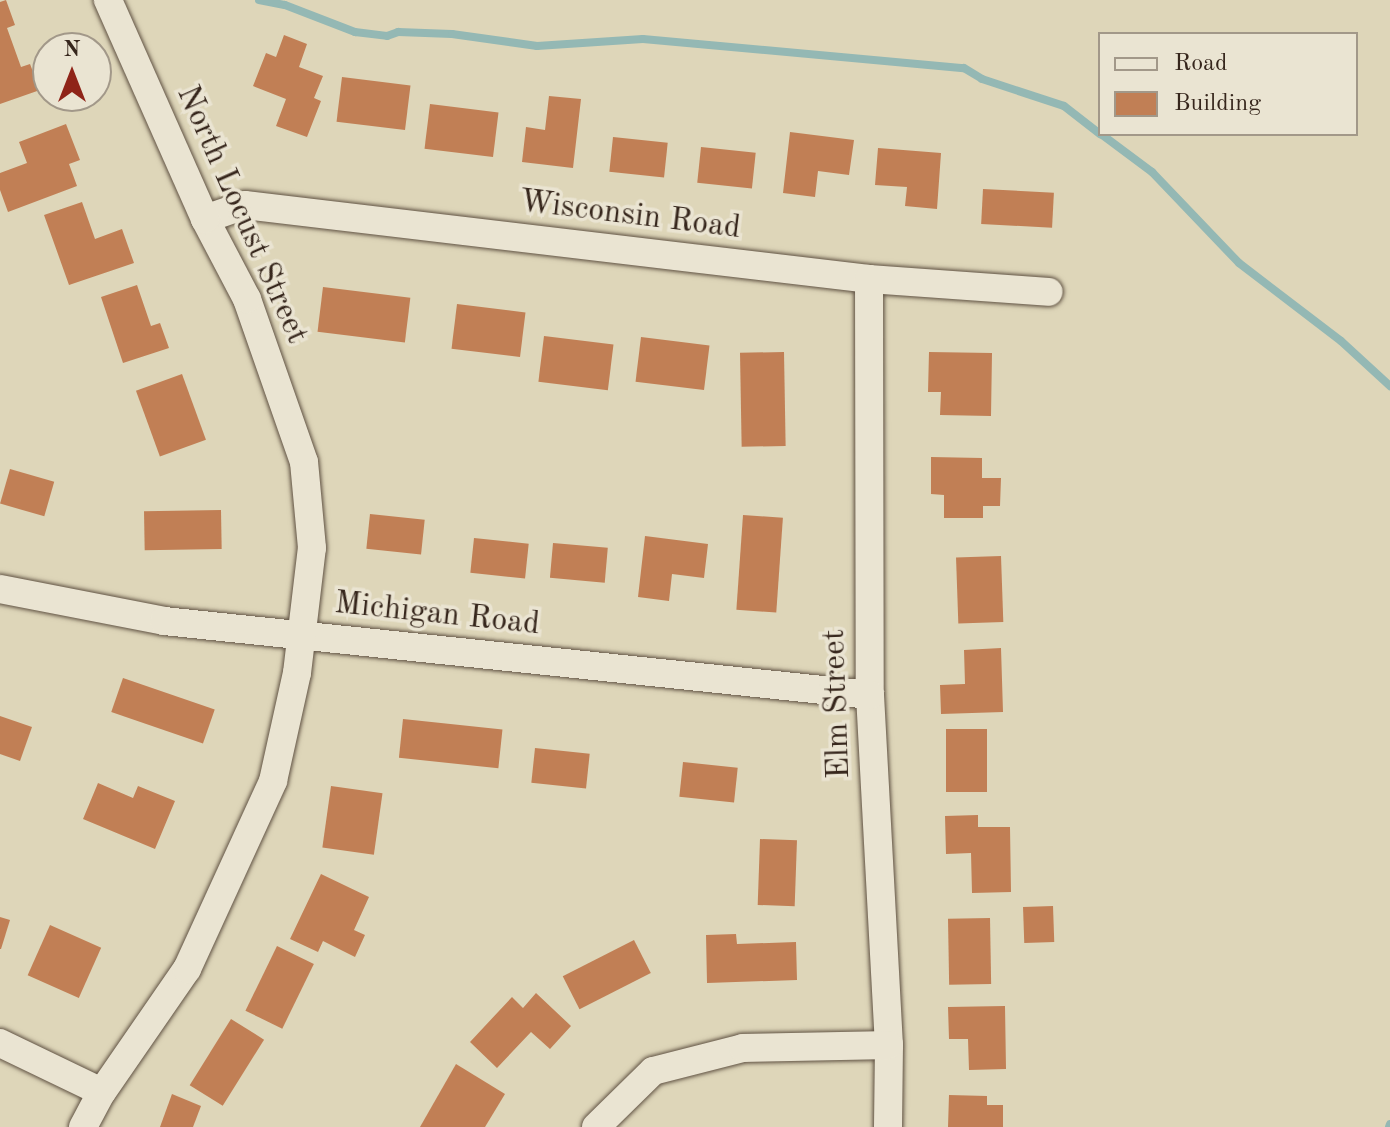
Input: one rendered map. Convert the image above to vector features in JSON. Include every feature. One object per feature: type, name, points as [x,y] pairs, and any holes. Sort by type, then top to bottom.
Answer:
[{"type":"street","name":"North Locust Street","points":[[83,1127],[102,1092],[187,969],[254,826],[282,750],[312,548],[304,462],[247,299],[205,219],[108,0]]},
{"type":"street","name":"Wisconsin Road","points":[[205,219],[245,205],[869,279],[1049,292]]},
{"type":"street","name":"Elm Street","points":[[869,279],[870,695],[889,1045],[888,1127]]},
{"type":"street","name":"Michigan Road","points":[[0,589],[139,617],[870,695]]},
{"type":"street","points":[[0,1043],[102,1092]]},
{"type":"street","points":[[596,1127],[653,1071],[743,1048],[889,1045]]},
{"type":"building","points":[[6,0],[15,25],[7,28],[21,67],[30,64],[32,69],[32,93],[0,104],[0,2]]},
{"type":"building","points":[[284,35],[307,44],[299,67],[323,76],[314,98],[321,101],[307,137],[276,126],[286,99],[253,86],[266,53],[276,57]]},
{"type":"building","points":[[342,77],[410,85],[405,130],[337,122]]},
{"type":"building","points":[[549,96],[581,99],[573,168],[522,162],[526,127],[545,130]]},
{"type":"building","points":[[430,104],[498,112],[493,157],[425,149]]},
{"type":"building","points":[[66,124],[80,160],[69,164],[77,186],[8,212],[0,190],[0,173],[27,163],[19,142]]},
{"type":"building","points":[[790,132],[854,140],[849,175],[818,171],[815,197],[783,193]]},
{"type":"building","points":[[613,137],[668,143],[664,178],[609,172]]},
{"type":"building","points":[[701,147],[756,153],[752,189],[697,183]]},
{"type":"building","points":[[878,148],[941,153],[937,209],[905,206],[907,187],[875,185]]},
{"type":"building","points":[[983,189],[1054,193],[1052,228],[981,224]]},
{"type":"building","points":[[82,202],[95,239],[122,229],[134,263],[69,285],[44,215]]},
{"type":"building","points":[[137,285],[151,326],[160,323],[169,348],[123,363],[101,297]]},
{"type":"building","points":[[323,287],[410,298],[405,342],[318,332]]},
{"type":"building","points":[[457,304],[525,312],[520,357],[452,349]]},
{"type":"building","points":[[544,336],[613,345],[608,390],[538,382]]},
{"type":"building","points":[[641,337],[709,345],[704,390],[636,382]]},
{"type":"building","points":[[784,352],[786,446],[742,447],[740,353]]},
{"type":"building","points":[[929,352],[992,353],[991,416],[940,415],[941,392],[928,392]]},
{"type":"building","points":[[182,374],[206,440],[160,457],[136,391]]},
{"type":"building","points":[[931,457],[982,458],[982,478],[1001,478],[1000,506],[983,506],[983,518],[944,518],[944,495],[931,494]]},
{"type":"building","points":[[10,469],[54,482],[44,516],[0,504]]},
{"type":"building","points":[[221,510],[222,549],[145,550],[144,511]]},
{"type":"building","points":[[370,514],[425,520],[421,555],[366,549]]},
{"type":"building","points":[[743,515],[783,518],[776,613],[736,610]]},
{"type":"building","points":[[645,536],[708,544],[704,578],[672,574],[669,601],[638,597]]},
{"type":"building","points":[[474,538],[529,544],[525,579],[470,573]]},
{"type":"building","points":[[553,543],[608,548],[605,583],[550,578]]},
{"type":"building","points":[[1001,556],[1003,622],[958,624],[956,558]]},
{"type":"building","points":[[1001,648],[1003,712],[941,714],[940,685],[965,684],[964,650]]},
{"type":"building","points":[[123,678],[215,710],[203,744],[111,712]]},
{"type":"building","points":[[0,716],[32,727],[20,761],[0,754]]},
{"type":"building","points":[[403,719],[502,729],[498,768],[399,758]]},
{"type":"building","points":[[946,729],[987,729],[987,792],[946,792]]},
{"type":"building","points":[[535,748],[590,754],[586,789],[531,783]]},
{"type":"building","points":[[683,762],[738,768],[734,803],[679,797]]},
{"type":"building","points":[[98,783],[133,798],[138,786],[175,801],[155,849],[83,819]]},
{"type":"building","points":[[331,786],[382,793],[374,855],[322,847]]},
{"type":"building","points":[[978,815],[978,827],[1010,827],[1011,892],[972,893],[971,853],[946,854],[945,816]]},
{"type":"building","points":[[760,839],[797,840],[795,906],[758,905]]},
{"type":"building","points":[[321,874],[369,897],[354,930],[365,935],[355,957],[323,941],[318,952],[290,939]]},
{"type":"building","points":[[1053,906],[1054,942],[1024,943],[1023,907]]},
{"type":"building","points":[[0,917],[10,920],[1,949],[0,949]]},
{"type":"building","points":[[990,918],[991,984],[949,985],[948,919]]},
{"type":"building","points":[[50,925],[101,948],[79,998],[28,975]]},
{"type":"building","points":[[736,934],[737,944],[796,942],[797,980],[707,983],[706,935]]},
{"type":"building","points":[[634,940],[651,973],[580,1009],[563,976]]},
{"type":"building","points":[[277,946],[314,964],[282,1029],[245,1011]]},
{"type":"building","points":[[536,993],[571,1026],[550,1049],[531,1032],[497,1068],[470,1042],[512,997],[523,1008]]},
{"type":"building","points":[[1005,1006],[1006,1069],[969,1070],[968,1039],[949,1039],[948,1007]]},
{"type":"building","points":[[231,1019],[264,1040],[223,1106],[190,1085]]},
{"type":"building","points":[[456,1064],[505,1094],[485,1127],[420,1127]]},
{"type":"building","points":[[172,1094],[201,1106],[193,1127],[160,1127]]},
{"type":"building","points":[[949,1095],[987,1096],[987,1105],[1003,1105],[1003,1127],[948,1127]]},
{"type":"waterway","points":[[259,0],[285,5],[355,32],[387,36],[398,32],[452,34],[537,46],[643,39],[964,68],[982,79],[1064,106],[1098,132]]},
{"type":"waterway","points":[[1104,136],[1152,172],[1239,263],[1341,341],[1390,386]]}]
